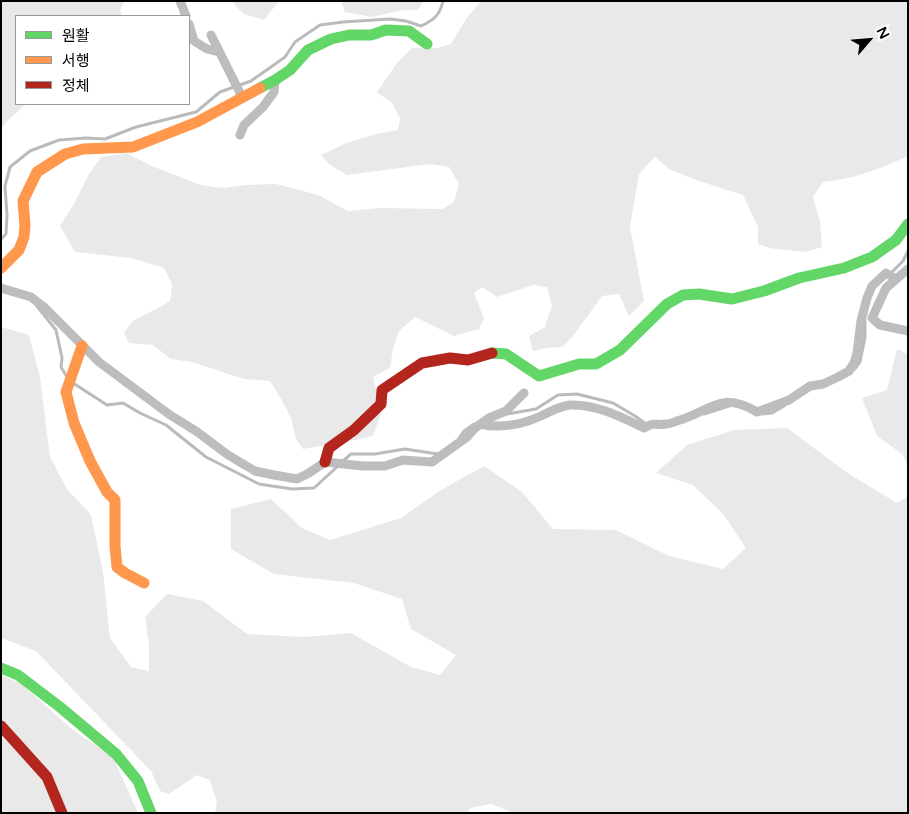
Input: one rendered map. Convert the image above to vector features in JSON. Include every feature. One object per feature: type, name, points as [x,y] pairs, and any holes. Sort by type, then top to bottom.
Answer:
[{"type":"street","points":[[180,1],[186,15]]},
{"type":"street","points":[[190,28],[194,42],[207,49],[219,52]]},
{"type":"street","points":[[1,268],[19,250],[24,237],[23,201],[36,172],[65,154],[83,149],[133,147],[197,122],[241,94],[275,80],[290,70],[308,50],[331,40],[349,35],[371,35],[386,30],[410,31],[427,44]]},
{"type":"street","points":[[211,35],[241,94]]},
{"type":"street","points":[[240,135],[244,125],[263,107],[274,92],[275,80]]},
{"type":"street","points":[[325,462],[329,448],[354,430],[381,404],[382,390],[422,363],[450,358],[468,360],[491,354],[506,354],[540,376],[579,364],[596,364],[620,350],[667,304],[683,295],[699,294],[732,299],[799,278],[844,268],[872,257],[896,240],[908,224]]},
{"type":"street","points":[[908,269],[886,288],[872,318],[880,325],[908,331]]},
{"type":"street","points":[[480,424],[493,427],[515,425],[569,405],[608,412],[644,428],[653,423],[665,424],[688,418],[719,403],[730,402],[746,406],[757,412],[789,400],[810,386],[823,384],[848,371],[854,363],[857,353],[861,321],[872,286],[886,273],[895,279]]},
{"type":"street","points":[[1,288],[31,297],[44,307],[99,362],[170,415],[196,431],[228,455],[255,470],[274,476],[296,479],[325,462],[363,466],[385,466],[404,460],[432,462],[488,418],[506,411],[524,393]]},
{"type":"street","points":[[82,346],[66,392],[74,423],[90,461],[107,492],[115,500],[117,568],[144,583]]},
{"type":"street","points":[[1,668],[18,675],[116,754],[138,781],[151,813]]},
{"type":"street","points":[[1,726],[47,777],[62,813]]},
{"type":"shaded area","points":[[1,1],[124,1],[120,11],[122,15],[15,15],[15,105],[25,105],[1,129]]},
{"type":"shaded area","points":[[231,1],[279,1],[264,20],[244,14]]},
{"type":"shaded area","points":[[341,1],[424,1],[418,10],[403,10],[372,17],[345,12]]},
{"type":"shaded area","points":[[481,1],[908,1],[908,156],[867,173],[823,182],[813,197],[820,222],[822,247],[805,252],[769,248],[758,244],[758,227],[743,195],[669,169],[655,157],[639,174],[630,227],[644,301],[629,316],[619,294],[602,296],[573,336],[562,347],[533,351],[529,336],[545,327],[552,306],[547,287],[533,285],[497,297],[482,287],[474,293],[484,319],[479,329],[454,336],[415,317],[399,331],[393,348],[390,368],[373,377],[381,413],[373,436],[303,449],[296,439],[291,418],[270,381],[244,379],[192,362],[171,359],[153,345],[129,343],[124,333],[133,321],[170,301],[172,284],[164,268],[131,258],[75,252],[60,226],[89,174],[101,157],[126,153],[152,166],[200,185],[222,188],[276,184],[318,195],[348,211],[380,208],[442,209],[454,202],[459,184],[449,167],[430,164],[347,175],[330,165],[321,155],[346,143],[398,130],[400,119],[392,103],[377,92],[397,63],[412,48],[437,48],[451,44],[466,19]]},
{"type":"shaded area","points":[[1,327],[29,335],[40,377],[50,457],[67,489],[91,515],[103,572],[110,638],[131,667],[149,671],[149,645],[145,617],[167,594],[203,601],[247,634],[304,637],[351,633],[411,667],[440,675],[456,655],[411,629],[402,599],[354,583],[274,574],[231,549],[231,509],[271,499],[302,528],[330,540],[401,518],[441,490],[484,466],[522,492],[553,529],[616,530],[669,556],[723,569],[746,548],[724,515],[693,485],[656,473],[687,445],[734,430],[787,428],[849,474],[897,503],[908,496],[908,813],[514,813],[491,804],[470,808],[467,813],[215,813],[217,802],[210,780],[197,775],[169,794],[160,791],[151,771],[36,651],[1,638]]},
{"type":"shaded area","points":[[897,349],[908,354],[908,466],[902,454],[877,436],[862,398],[887,390]]},
{"type":"shaded area","points":[[1,675],[20,683],[73,730],[113,757],[138,813],[1,813]]},
{"type":"waterway","points":[[1,239],[6,234],[5,186],[10,167],[30,151],[59,140],[105,139],[136,127],[196,112],[220,92],[251,81],[285,57],[295,42],[320,25],[390,19],[406,21],[421,26],[430,22],[436,16],[443,1]]},
{"type":"waterway","points":[[889,275],[903,261],[908,251]]},
{"type":"waterway","points":[[36,305],[56,330],[62,358],[61,367],[67,377]]},
{"type":"waterway","points":[[855,369],[860,362],[865,337],[865,320]]},
{"type":"waterway","points":[[73,383],[107,405],[123,403],[166,425],[206,457],[259,484],[292,489],[314,488],[338,466]]},
{"type":"waterway","points":[[507,414],[536,409],[558,395],[577,394],[613,403],[646,424]]},
{"type":"waterway","points":[[704,414],[729,406]]},
{"type":"waterway","points":[[762,414],[772,413],[784,406]]},
{"type":"waterway","points":[[459,438],[464,431],[474,424]]},
{"type":"waterway","points":[[343,461],[351,454],[375,454],[405,449],[438,454]]},
{"type":"traffic: fast","points":[[260,88],[290,70],[308,50],[331,39],[349,35],[371,35],[386,30],[409,31],[427,44]]},
{"type":"traffic: fast","points":[[492,353],[506,354],[539,376],[579,364],[596,364],[620,350],[667,304],[683,295],[699,294],[732,299],[764,291],[799,278],[844,268],[872,257],[896,240],[908,224]]},
{"type":"traffic: fast","points":[[1,668],[18,675],[116,754],[138,781],[151,813]]},
{"type":"traffic: slow","points":[[1,268],[19,250],[24,237],[23,201],[37,172],[65,154],[83,149],[133,147],[197,122],[260,88]]},
{"type":"traffic: slow","points":[[82,346],[66,392],[74,423],[90,461],[107,492],[115,500],[117,567],[144,583]]},
{"type":"traffic: jam","points":[[325,462],[329,448],[354,430],[381,404],[382,390],[422,363],[450,358],[468,360],[492,353]]},
{"type":"traffic: jam","points":[[1,726],[47,777],[62,813]]}]
